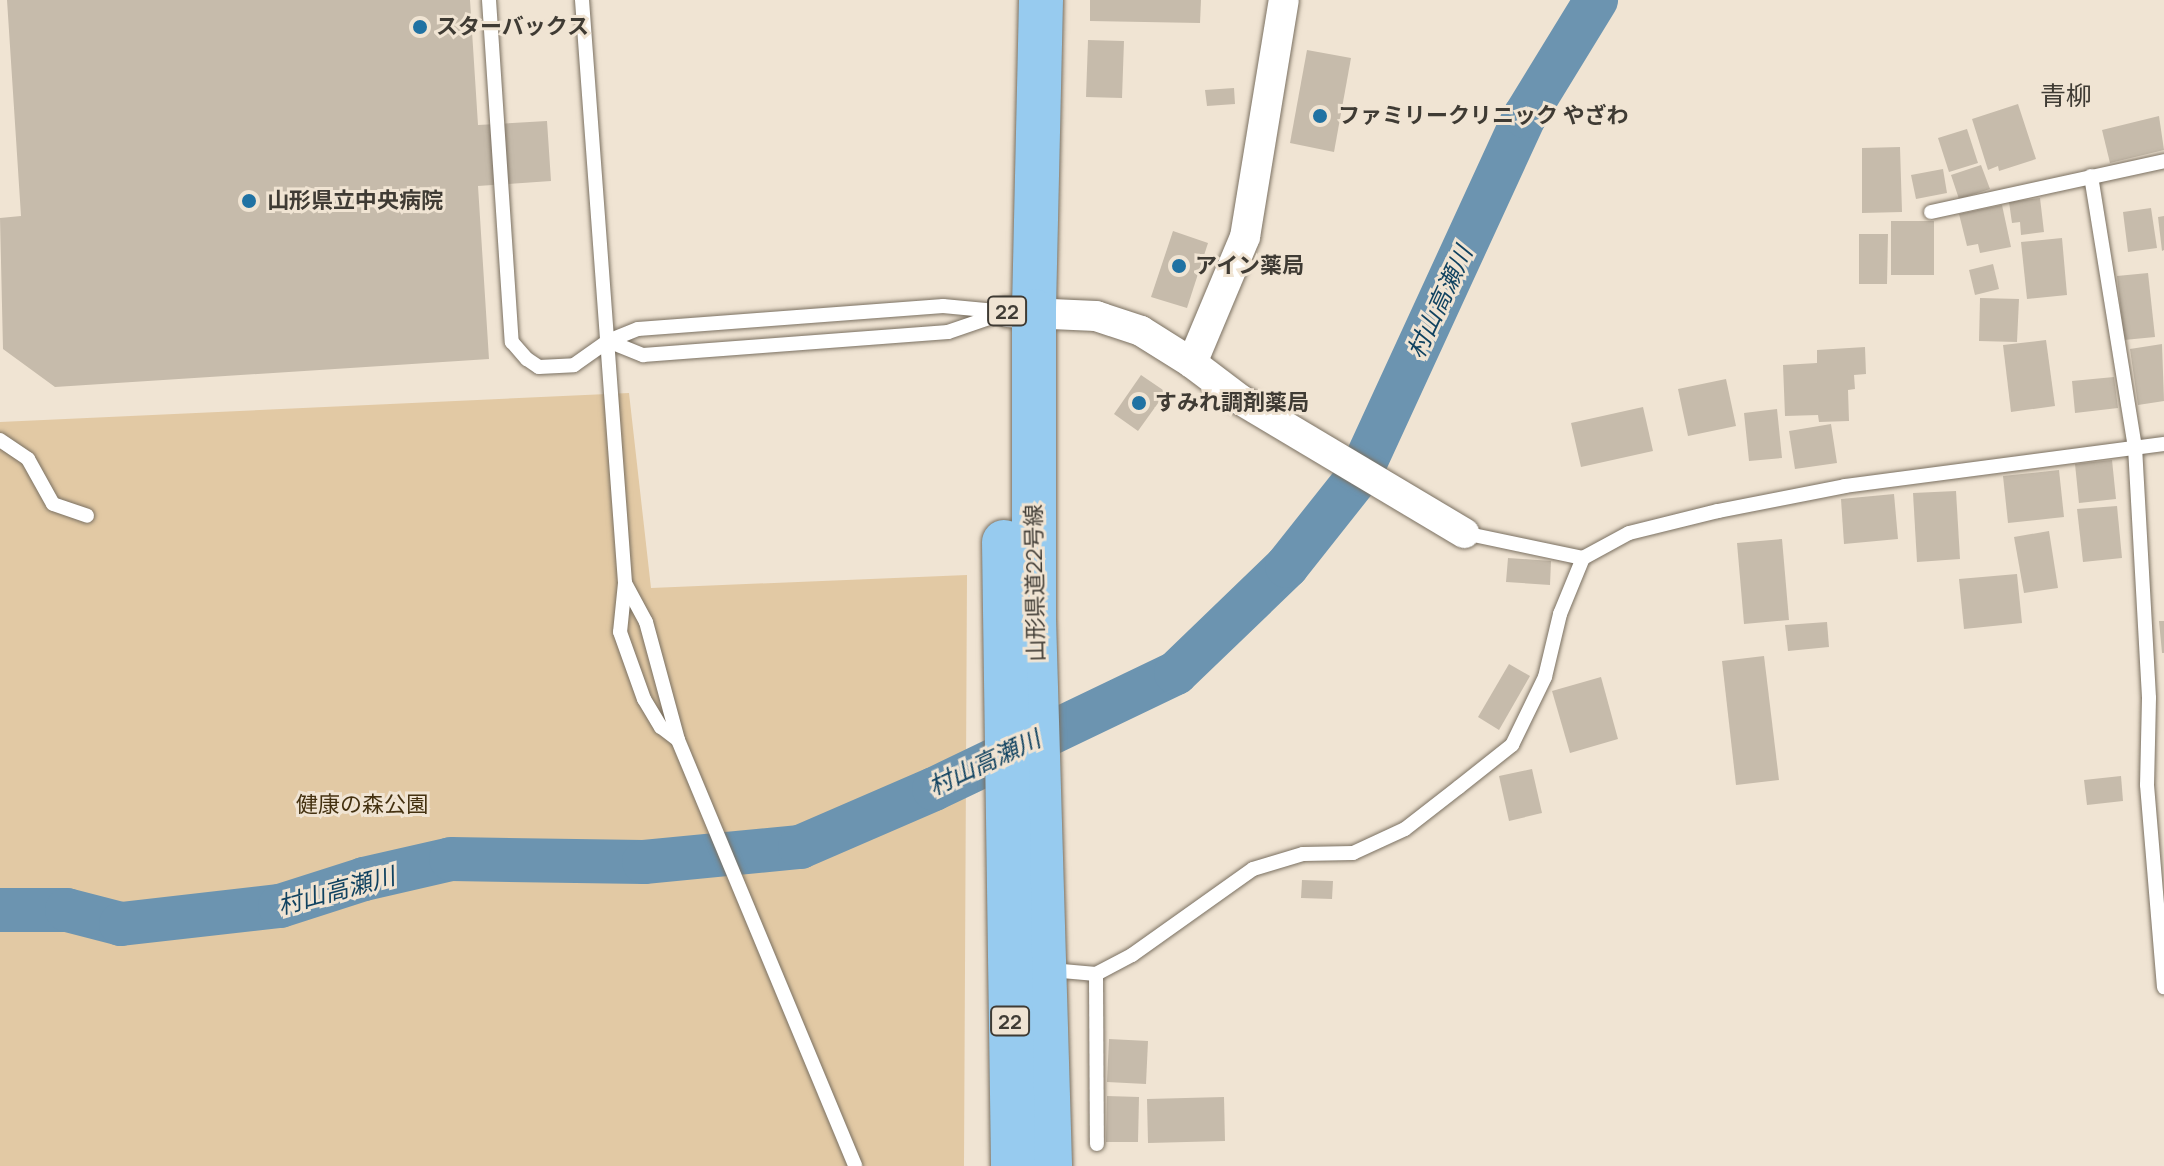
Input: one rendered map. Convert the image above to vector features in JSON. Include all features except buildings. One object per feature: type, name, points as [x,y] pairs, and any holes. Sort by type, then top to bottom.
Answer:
[{"type":"main road","name":"山形県道22号線","points":[[1013,0],[1021,311],[1018,621],[1007,876],[1013,1166]]},
{"type":"main road","name":"山形県道22号線","points":[[1021,311],[1041,0]]},
{"type":"main road","name":"山形県道22号線","points":[[1018,621],[1044,914],[1050,1166]]},
{"type":"street","points":[[1192,363],[1245,237],[1284,0]]},
{"type":"street","points":[[1021,311],[1096,316],[1141,331],[1192,363],[1241,400],[1464,533]]},
{"type":"lane","points":[[489,0],[512,342],[539,367],[574,365],[608,341],[638,329],[943,306],[1021,311]]},
{"type":"lane","points":[[582,0],[625,583],[620,632],[644,699],[661,727],[678,740]]},
{"type":"lane","points":[[1931,212],[2164,161]]},
{"type":"lane","points":[[2091,176],[2135,447],[2149,698],[2147,785],[2164,987]]},
{"type":"lane","points":[[608,341],[643,355],[673,353],[948,332],[1021,311]]},
{"type":"lane","points":[[0,440],[28,459],[53,504],[87,516]]},
{"type":"lane","points":[[1046,970],[1096,974],[1132,955],[1253,869],[1303,854],[1353,853],[1405,829],[1512,745],[1545,677],[1560,614],[1583,558],[1629,533],[1718,511],[1845,486],[2164,444]]},
{"type":"lane","points":[[1464,533],[1583,558]]},
{"type":"lane","points":[[625,583],[646,622],[678,740],[855,1166]]},
{"type":"lane","points":[[1096,974],[1097,1144]]},
{"type":"green space","name":"健康の森公園","points":[[629,393],[651,588],[967,575],[964,1166],[0,1166],[0,422]]},
{"type":"waterway","name":"村山高瀬川","points":[[0,910],[67,910],[121,924],[280,906],[364,879],[451,859],[644,862],[800,847],[934,789],[1176,673],[1287,566],[1360,474],[1525,116],[1596,0]]},
{"type":"place","name":"スターバックス","points":[[420,27]]},
{"type":"place","name":"ファミリークリニック やざわ","points":[[1320,116]]},
{"type":"place","name":"山形県立中央病院","points":[[249,201]]},
{"type":"place","name":"アイン薬局","points":[[1179,266]]},
{"type":"place","name":"すみれ調剤薬局","points":[[1139,403]]},
{"type":"district","name":"青柳","points":[[2066,96]]}]
